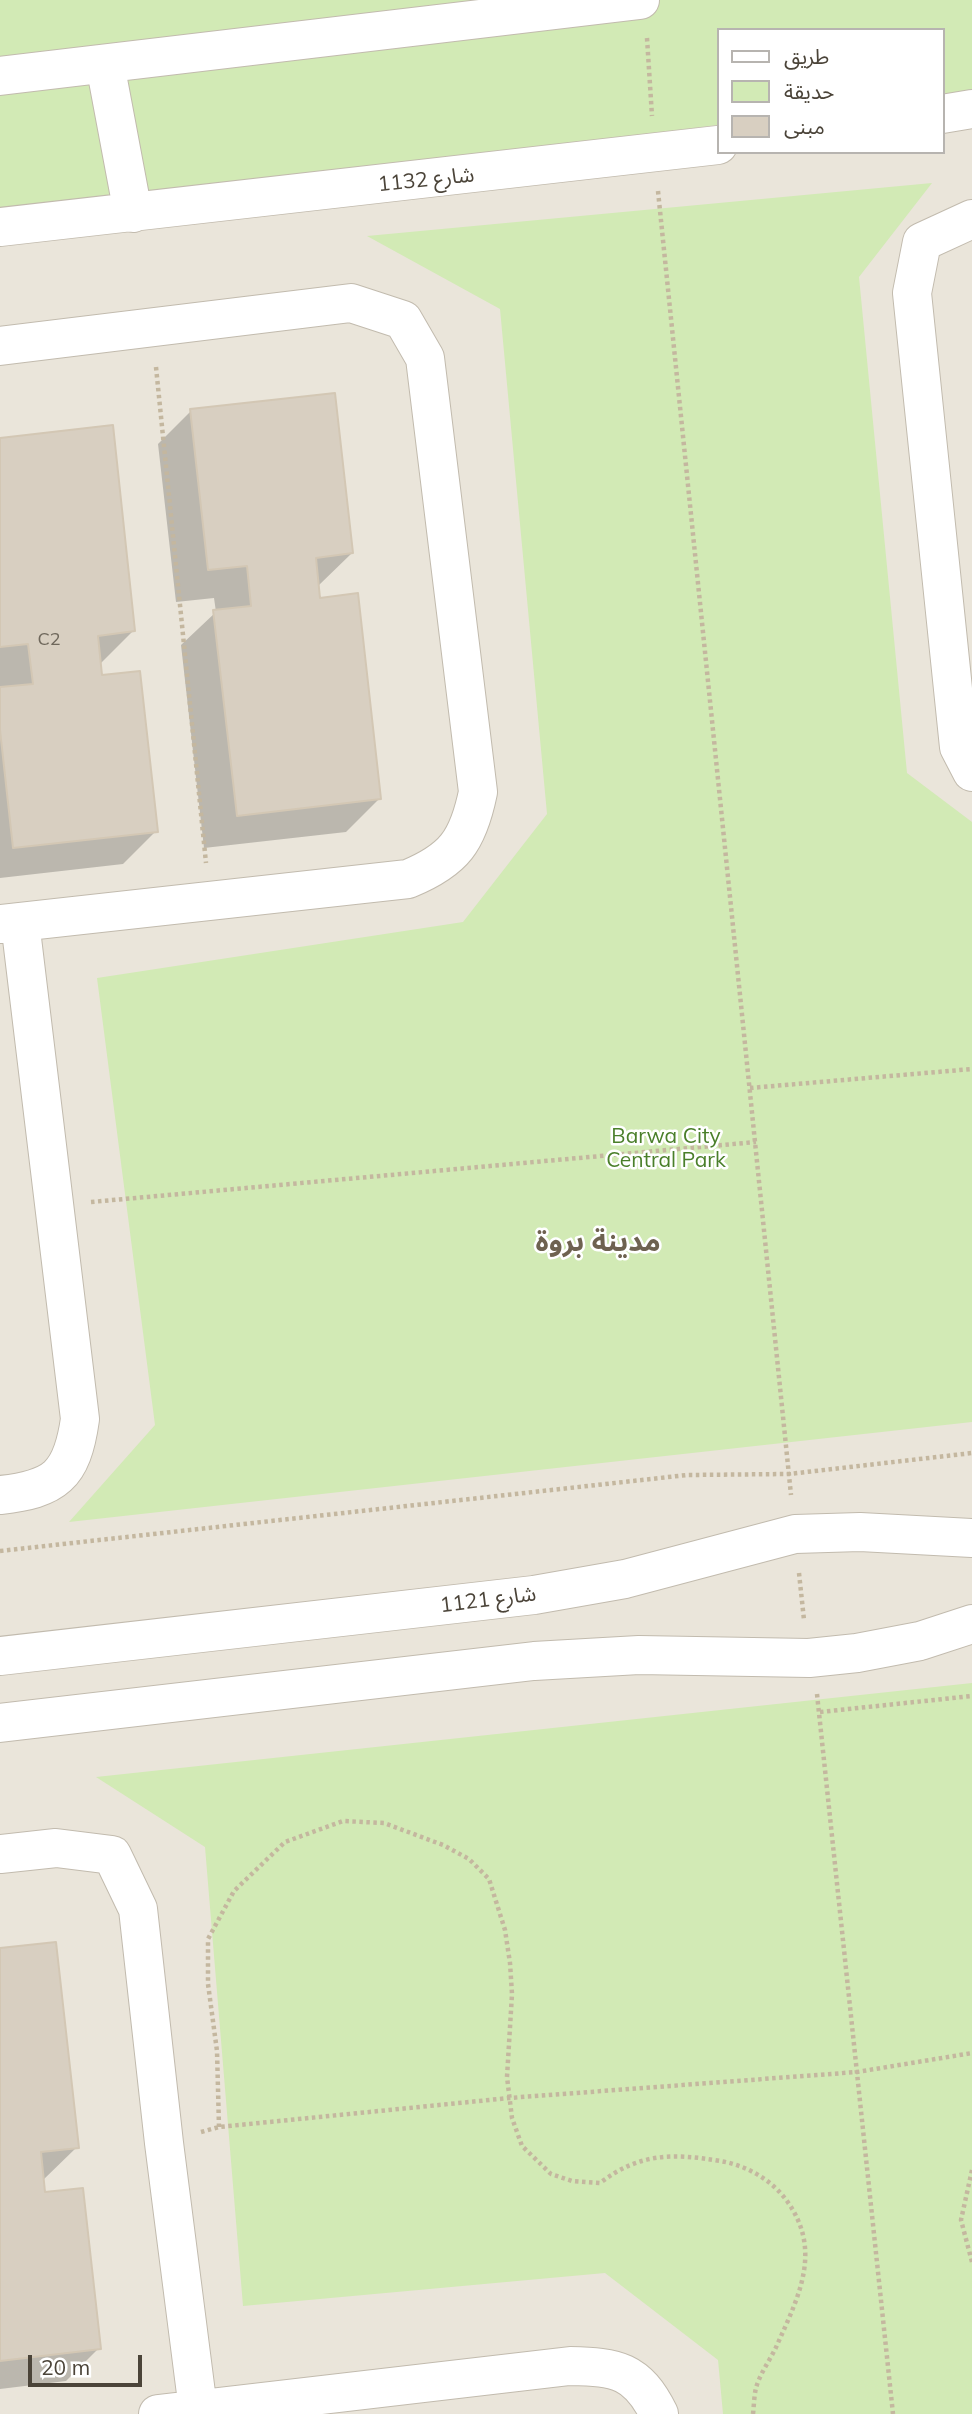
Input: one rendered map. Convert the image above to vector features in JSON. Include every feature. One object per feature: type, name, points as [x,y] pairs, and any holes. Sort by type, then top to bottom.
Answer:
[{"type":"street","points":[[0,76],[643,13]]},
{"type":"street","points":[[104,64],[133,213]]},
{"type":"street","points":[[944,114],[972,109]]},
{"type":"street","name":"شارع 1132","points":[[0,227],[716,145]]},
{"type":"street","points":[[972,219],[922,242],[912,293],[959,747],[972,772]]},
{"type":"street","points":[[0,346],[351,303],[403,320],[425,358],[478,792],[472,823],[459,845],[438,867],[408,879],[10,923],[53,1205],[80,1419],[76,1447],[62,1472],[48,1485],[0,1495]]},
{"type":"street","name":"شارع 1121","points":[[0,1656],[534,1595],[625,1579],[795,1534],[860,1532],[972,1538]]},
{"type":"street","points":[[0,1723],[534,1661],[639,1655],[808,1658],[857,1653],[920,1641],[972,1624]]},
{"type":"street","points":[[0,1854],[56,1848],[112,1854],[138,1909],[198,2409]]},
{"type":"street","points":[[158,2414],[570,2366],[600,2366],[630,2374],[648,2392],[659,2414]]},
{"type":"path","points":[[643,13],[654,154],[795,1534],[808,1658],[820,1712],[892,2414]]},
{"type":"path","points":[[152,327],[209,901]]},
{"type":"path","points":[[750,1088],[972,1069]]},
{"type":"path","points":[[53,1205],[755,1142]]},
{"type":"path","points":[[0,1551],[687,1475],[789,1474],[972,1452]]},
{"type":"path","points":[[820,1712],[972,1696]]},
{"type":"path","points":[[219,2127],[217,2051],[208,1984],[208,1939],[234,1891],[285,1842],[343,1821],[384,1823],[409,1830],[468,1859],[489,1879],[502,1919],[510,1963],[509,2098],[512,2118],[522,2146],[551,2174],[572,2181],[600,2183],[620,2168],[654,2157],[690,2156],[729,2162],[777,2187],[798,2216],[807,2244],[802,2284],[756,2387],[753,2414]]},
{"type":"path","points":[[164,2143],[219,2127],[509,2098],[857,2072],[972,2053]]},
{"type":"path","points":[[972,2170],[961,2220],[972,2262]]},
{"type":"shaded area","points":[[0,0],[972,0],[972,2414],[0,2414]]},
{"type":"green space","points":[[0,0],[972,0],[972,92],[944,96],[944,28],[716,28],[716,125],[0,217]]},
{"type":"green space","name":"Barwa City Central Park","points":[[932,183],[859,277],[907,773],[972,822],[972,1422],[69,1522],[155,1425],[97,978],[463,922],[547,814],[500,309],[367,236]]},
{"type":"green space","points":[[972,1683],[972,2414],[723,2414],[718,2360],[605,2273],[243,2306],[205,1847],[96,1777]]},
{"type":"building","points":[[335,393],[353,553],[316,558],[320,598],[358,593],[381,799],[237,816],[213,610],[251,606],[247,566],[208,570],[190,409]]},
{"type":"building","points":[[113,425],[135,631],[98,636],[102,675],[140,671],[158,832],[13,848],[0,730],[0,687],[33,684],[28,644],[0,647],[0,438]]},
{"type":"building","points":[[56,1942],[79,2148],[41,2152],[45,2192],[83,2188],[101,2349],[0,2361],[0,1948]]},
{"type":"district","name":"مدينة بروة","points":[[598,1243]]}]
